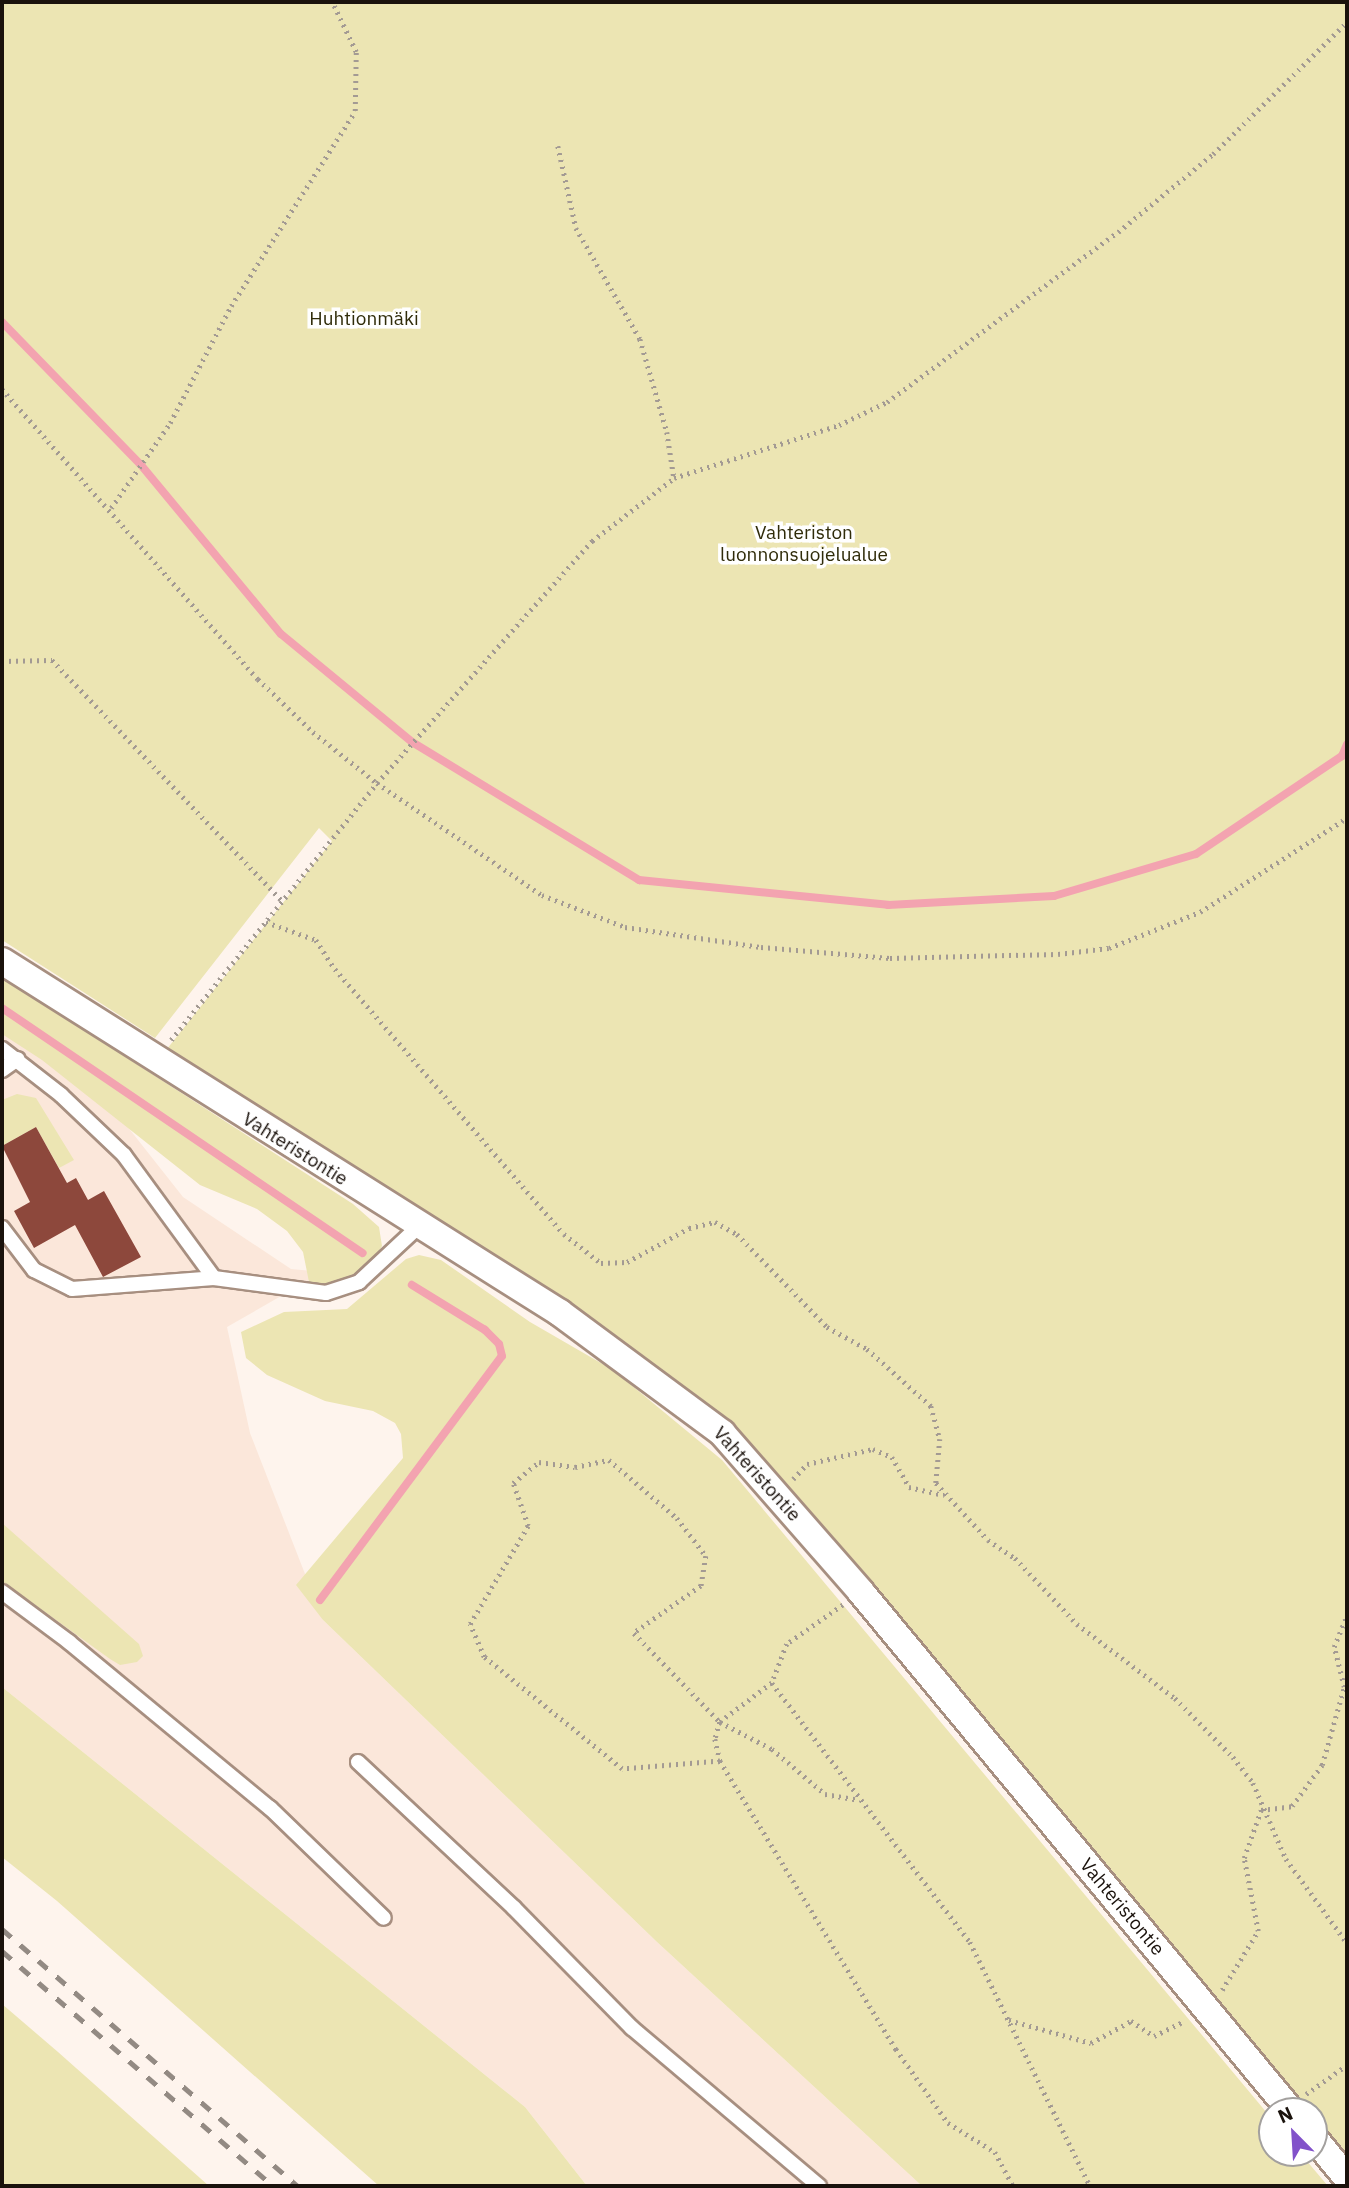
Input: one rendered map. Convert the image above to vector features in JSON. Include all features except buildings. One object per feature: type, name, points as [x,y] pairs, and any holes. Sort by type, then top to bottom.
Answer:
[{"type":"street","name":"Vahteristontie","points":[[2,961],[155,1061],[560,1313],[677,1395],[722,1433],[861,1592],[1211,2006],[1280,2097]]},
{"type":"street","points":[[1328,2155],[1347,2178]]},
{"type":"lane","points":[[2,1049],[18,1059],[124,1155],[214,1278]]},
{"type":"lane","points":[[2,1070],[18,1059]]},
{"type":"lane","points":[[2,1228],[34,1270],[72,1289],[214,1278],[307,1294],[326,1293],[359,1282],[419,1226]]},
{"type":"lane","points":[[2,1592],[69,1642],[270,1808],[383,1918]]},
{"type":"lane","points":[[358,1762],[514,1908],[632,2028],[819,2186]]},
{"type":"path","points":[[111,508],[170,423],[231,306],[355,111],[356,52],[332,2]]},
{"type":"path","points":[[155,1061],[377,783],[583,550],[674,478],[839,425],[887,402],[1118,232],[1202,162],[1347,22]]},
{"type":"path","points":[[558,146],[576,228],[640,339],[674,478]]},
{"type":"path","points":[[2,389],[111,508],[258,679],[313,732],[377,783],[542,895],[577,911],[638,929],[761,947],[890,958],[1058,954],[1109,948],[1144,938],[1200,912],[1347,818]]},
{"type":"path","points":[[2,661],[52,660],[282,901]]},
{"type":"path","points":[[266,922],[316,940],[335,969],[564,1234],[601,1263],[627,1262],[689,1228],[715,1222],[737,1234],[827,1327],[867,1349],[930,1406],[940,1438],[936,1483],[1077,1624],[1175,1698],[1199,1721],[1252,1783],[1261,1811],[1301,1883],[1347,1943]]},
{"type":"path","points":[[778,1496],[807,1464],[873,1449],[892,1457],[909,1487],[947,1495]]},
{"type":"path","points":[[720,1761],[622,1769],[484,1657],[470,1624],[528,1526],[513,1483],[539,1462],[575,1467],[608,1460],[677,1518],[706,1556],[701,1586],[634,1633],[720,1723],[772,1749],[825,1794],[859,1800]]},
{"type":"path","points":[[861,1592],[787,1644],[772,1683],[720,1723],[715,1739],[720,1761],[896,2049],[948,2123],[995,2152],[1013,2186]]},
{"type":"path","points":[[1261,1811],[1292,1806],[1322,1765],[1344,1687],[1334,1647],[1347,1615]]},
{"type":"path","points":[[772,1683],[970,1942],[1090,2186]]},
{"type":"path","points":[[1009,2020],[1091,2043],[1131,2021],[1154,2036],[1211,2006],[1258,1931],[1244,1858],[1261,1811]]},
{"type":"path","points":[[1304,2097],[1329,2074],[1347,2065]]},
{"type":"shaded area","points":[[2,1017],[112,1107],[183,1197],[291,1269],[323,1272],[227,1327],[250,1433],[323,1620],[657,1942],[922,2186],[587,2186],[525,2107],[2,1687]]},
{"type":"green space","name":"Vahteriston luonnonsuojelualue","points":[[2,2],[1347,2],[1347,2160],[1328,2138],[1328,2097],[1294,2097],[738,1433],[660,1369],[163,1054],[332,841],[319,828],[155,1038],[2,940]]},
{"type":"green space","points":[[2,977],[353,1204],[379,1227],[382,1246],[375,1258],[352,1277],[323,1285],[309,1282],[303,1252],[287,1231],[257,1209],[200,1185],[42,1060],[2,1034]]},
{"type":"green space","points":[[17,1094],[36,1098],[74,1160],[59,1168],[36,1127],[2,1146],[2,1100]]},
{"type":"green space","points":[[419,1255],[441,1260],[530,1322],[613,1370],[722,1460],[1258,2102],[1258,2167],[1312,2167],[1328,2186],[922,2186],[657,1942],[323,1620],[296,1585],[403,1458],[401,1434],[395,1423],[373,1411],[325,1401],[267,1375],[246,1358],[241,1332],[284,1312],[347,1309],[406,1259]]},
{"type":"green space","points":[[2,1523],[139,1644],[143,1656],[137,1662],[120,1665],[2,1581]]},
{"type":"green space","points":[[2,1687],[525,2107],[587,2186],[379,2186],[57,1901],[2,1857]]},
{"type":"green space","points":[[2,2004],[58,2052],[209,2186],[2,2186]]},
{"type":"waterway","points":[[2,322],[141,465],[281,634],[412,742],[639,880],[888,905],[1054,896],[1196,854],[1342,756],[1347,744]]},
{"type":"waterway","points":[[2,1008],[363,1253]]},
{"type":"waterway","points":[[320,1600],[502,1356],[499,1344],[485,1330],[412,1285]]},
{"type":"railway","points":[[2,1929],[298,2186]]},
{"type":"railway","points":[[2,1951],[273,2186]]},
{"type":"park label","name":"Huhtionmäki","points":[[364,319]]}]
